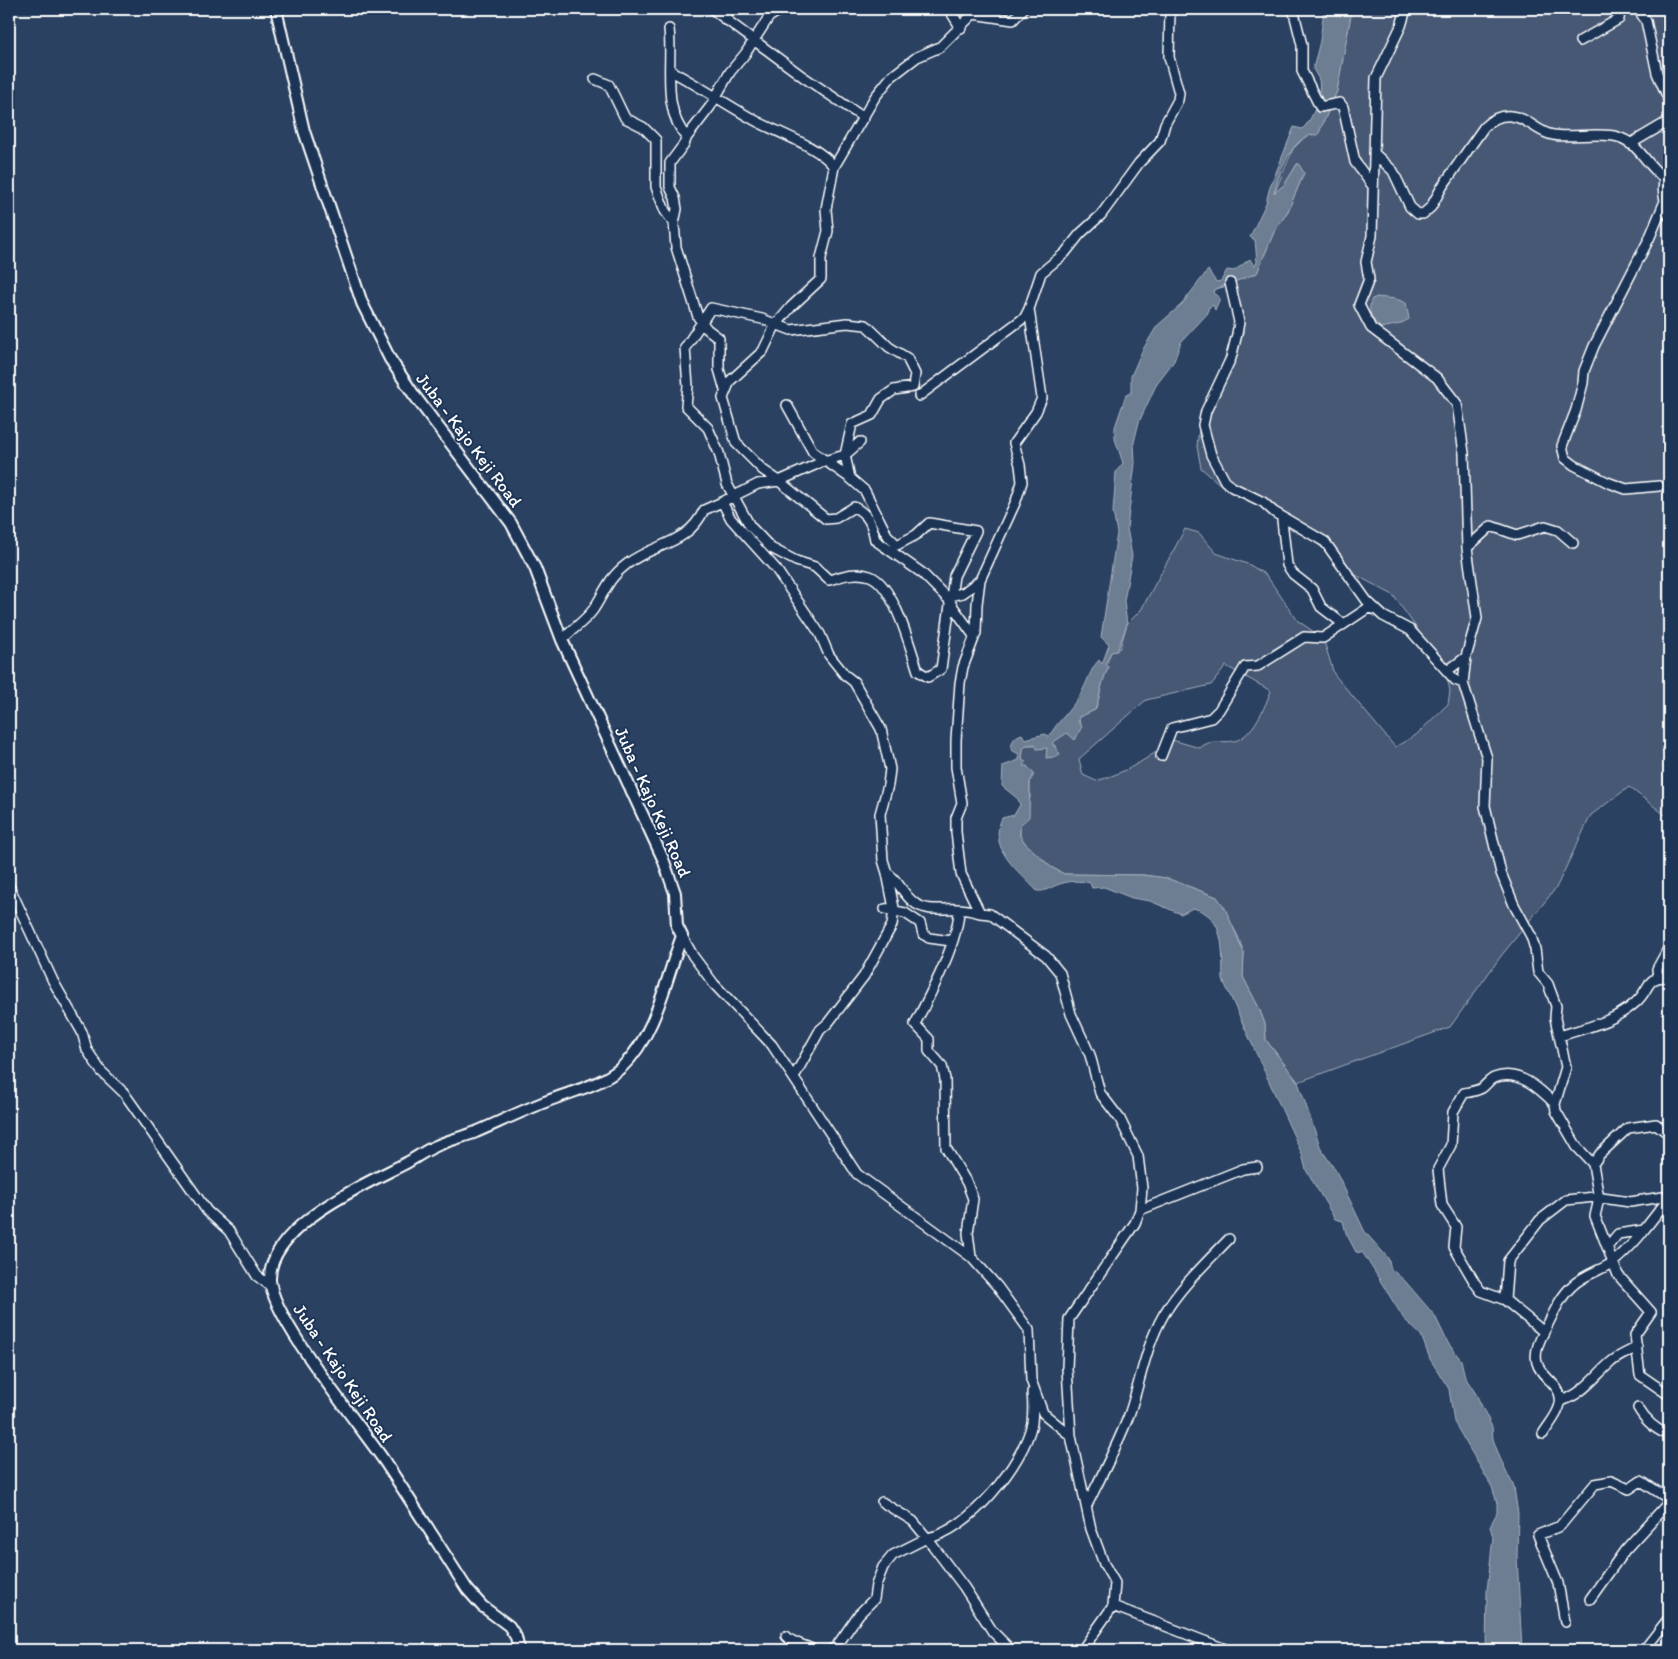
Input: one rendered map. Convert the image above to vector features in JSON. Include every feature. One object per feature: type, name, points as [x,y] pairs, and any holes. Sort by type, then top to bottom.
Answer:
[{"type":"main road","name":"Juba - Kajo Keji Road","points":[[276,9],[304,131],[362,303],[390,359],[511,523],[535,568],[562,640],[664,860],[675,893],[677,926],[682,936],[648,1028],[638,1049],[620,1068],[597,1084],[546,1102],[473,1133],[436,1146],[328,1204],[302,1225],[282,1246],[274,1264],[270,1280],[278,1306],[294,1334],[385,1462],[467,1589],[482,1606],[509,1626],[516,1637],[519,1650]]},
{"type":"street","points":[[712,9],[725,20],[754,38],[802,76],[864,118]]},
{"type":"street","points":[[725,20],[730,9]]},
{"type":"street","points":[[725,390],[718,362],[719,338],[707,330],[698,317],[676,247],[674,223],[677,208],[670,187],[670,163],[684,144],[686,137],[701,120],[768,17],[782,9]]},
{"type":"street","points":[[949,9],[961,28]]},
{"type":"street","points":[[974,636],[946,597],[922,573],[876,540],[867,514],[854,507],[836,518],[826,519],[763,470],[736,443],[723,398],[730,381],[763,351],[775,326],[791,307],[821,279],[821,258],[828,231],[826,209],[834,167],[875,97],[891,77],[917,57],[940,47],[973,14],[1013,20],[1023,9]]},
{"type":"street","points":[[919,396],[1025,317],[1029,310],[1040,273],[1065,253],[1080,234],[1101,215],[1139,164],[1162,138],[1165,124],[1178,100],[1179,93],[1169,57],[1170,9]]},
{"type":"street","points":[[1293,9],[1302,45],[1301,67],[1304,76],[1320,108],[1335,103],[1342,104],[1355,162],[1372,185]]},
{"type":"street","points":[[1406,9],[1401,26],[1376,78],[1372,236],[1366,262],[1369,279],[1360,297],[1360,311],[1371,328],[1437,378],[1457,404],[1464,453],[1467,548],[1477,618],[1466,657],[1463,683],[1487,758],[1485,806],[1501,873],[1535,949],[1538,972],[1548,984],[1556,1006],[1555,1018],[1566,1067],[1555,1104],[1556,1111],[1572,1140],[1593,1164],[1599,1198],[1595,1216],[1618,1275],[1651,1312],[1635,1335],[1640,1375],[1669,1395]]},
{"type":"street","points":[[1580,41],[1619,19],[1620,9]]},
{"type":"street","points":[[1638,9],[1646,21],[1657,72],[1669,100]]},
{"type":"street","points":[[670,29],[671,105],[680,130],[686,137]]},
{"type":"street","points":[[671,71],[830,160],[834,167]]},
{"type":"street","points":[[595,80],[610,84],[625,118],[642,127],[656,140],[656,187],[665,211],[674,223]]},
{"type":"street","points":[[1374,153],[1393,171],[1410,206],[1418,214],[1423,214],[1431,208],[1442,186],[1484,127],[1497,118],[1514,116],[1552,135],[1618,136],[1642,154],[1653,171],[1663,177]]},
{"type":"street","points":[[1630,144],[1669,121]]},
{"type":"street","points":[[1669,165],[1663,177],[1665,201],[1669,216]]},
{"type":"street","points":[[1659,486],[1626,489],[1606,482],[1565,458],[1562,446],[1576,410],[1584,371],[1594,346],[1649,239],[1665,201]]},
{"type":"street","points":[[1669,253],[1669,259]]},
{"type":"street","points":[[1230,283],[1238,328],[1231,358],[1204,419],[1205,437],[1211,455],[1225,481],[1232,488],[1263,502],[1274,512],[1324,542],[1367,601],[1383,616],[1410,630],[1447,671],[1456,680],[1463,683]]},
{"type":"street","points":[[787,405],[813,452],[865,491],[887,535],[897,545],[916,536],[929,523],[976,532],[954,576],[940,669],[928,677],[918,671],[886,588],[871,576],[850,573],[829,580],[815,567],[796,561],[771,548],[750,526],[727,484],[719,453],[708,428],[686,406],[688,386],[685,348],[711,308],[762,319],[791,330],[847,322],[866,325],[889,347],[907,358],[915,374],[913,387],[894,390],[881,399],[872,415],[852,424],[845,455],[850,478]]},
{"type":"street","points":[[980,913],[961,874],[956,832],[956,818],[962,803],[956,767],[960,683],[976,633],[980,580],[1016,501],[1022,482],[1014,443],[1036,412],[1042,398],[1029,310]]},
{"type":"street","points":[[562,640],[592,612],[612,576],[647,552],[688,532],[699,521],[704,510],[758,484],[779,481],[824,461],[845,455],[860,442]]},
{"type":"street","points":[[722,502],[731,519],[776,569],[820,634],[829,655],[845,675],[854,682],[881,729],[890,769],[880,814],[883,860],[894,908],[892,925],[864,976],[828,1023],[820,1030],[794,1077]]},
{"type":"street","points":[[1282,520],[1287,565],[1293,574],[1312,589],[1322,607],[1342,623]]},
{"type":"street","points":[[1467,548],[1491,526],[1517,535],[1545,526],[1558,530],[1573,543]]},
{"type":"street","points":[[946,597],[963,593],[980,580]]},
{"type":"street","points":[[1161,756],[1172,728],[1211,718],[1219,710],[1245,667],[1258,666],[1304,637],[1323,638],[1342,623],[1368,608],[1377,610]]},
{"type":"street","points":[[1447,671],[1466,657]]},
{"type":"street","points":[[887,873],[893,876],[901,890],[928,910],[959,909],[990,914],[1046,956],[1060,974],[1071,1014],[1090,1054],[1100,1093],[1120,1119],[1138,1156],[1142,1188],[1140,1210],[1135,1223],[1069,1319],[1067,1368],[1071,1436],[1091,1529],[1115,1582],[1113,1606],[1082,1650]]},
{"type":"street","points":[[9,886],[53,981],[82,1032],[87,1050],[101,1071],[124,1093],[207,1211],[229,1231],[257,1276],[272,1287]]},
{"type":"street","points":[[894,908],[885,909],[905,913],[920,923],[923,934],[929,938],[951,941]]},
{"type":"street","points":[[959,909],[951,941],[933,989],[915,1024],[928,1039],[929,1051],[942,1066],[945,1079],[946,1148],[967,1183],[973,1199],[968,1233],[970,1257]]},
{"type":"street","points":[[682,936],[693,956],[714,984],[772,1045],[857,1174],[970,1257],[1029,1330],[1032,1424],[1004,1476],[984,1504],[965,1521],[893,1555],[883,1566],[876,1584],[874,1599],[859,1614],[836,1647],[830,1650]]},
{"type":"street","points":[[1658,977],[1657,969],[1669,947]]},
{"type":"street","points":[[1559,1036],[1597,1025],[1618,1015],[1636,1003],[1650,981],[1658,977],[1669,977]]},
{"type":"street","points":[[1544,1332],[1504,1300],[1481,1291],[1454,1247],[1456,1227],[1442,1204],[1438,1169],[1451,1145],[1453,1112],[1464,1093],[1481,1089],[1494,1078],[1508,1076],[1519,1078],[1538,1087],[1555,1104]]},
{"type":"street","points":[[1593,1164],[1600,1154],[1628,1128],[1656,1124],[1669,1134]]},
{"type":"street","points":[[1140,1210],[1243,1170],[1257,1168]]},
{"type":"street","points":[[1504,1300],[1508,1262],[1540,1220],[1566,1200],[1599,1198],[1630,1202],[1669,1197]]},
{"type":"street","points":[[1542,1434],[1558,1410],[1561,1401],[1557,1390],[1538,1368],[1537,1345],[1564,1294],[1573,1284],[1613,1262],[1626,1247],[1636,1241],[1669,1197]]},
{"type":"street","points":[[1608,1246],[1618,1234],[1644,1230]]},
{"type":"street","points":[[1087,1505],[1128,1417],[1142,1363],[1165,1314],[1199,1268],[1211,1260],[1229,1239]]},
{"type":"street","points":[[1561,1401],[1569,1399],[1589,1385],[1611,1361],[1637,1347]]},
{"type":"street","points":[[1031,1380],[1043,1413],[1071,1436]]},
{"type":"street","points":[[1638,1408],[1643,1416],[1658,1429],[1669,1434]]},
{"type":"street","points":[[1565,1622],[1558,1583],[1538,1535],[1560,1526],[1595,1484],[1611,1481],[1629,1489],[1641,1481],[1669,1500],[1625,1550],[1590,1599]]},
{"type":"street","points":[[882,1502],[913,1521],[964,1587],[993,1632],[1011,1650]]},
{"type":"street","points":[[1113,1606],[1228,1650]]},
{"type":"street","points":[[1644,1650],[1669,1618]]},
{"type":"street","points":[[786,1636],[791,1641],[804,1644],[813,1650]]},
{"type":"shaded area","points":[[1324,9],[1352,9],[1337,91],[1318,135],[1309,136],[1300,141],[1285,162],[1274,193],[1284,185],[1298,163],[1304,173],[1288,211],[1274,232],[1257,273],[1214,290],[1213,293],[1220,298],[1215,310],[1213,305],[1208,308],[1208,313],[1181,342],[1174,361],[1157,383],[1139,422],[1134,442],[1135,463],[1127,528],[1132,556],[1124,601],[1127,624],[1117,651],[1111,652],[1106,664],[1109,667],[1104,677],[1095,710],[1079,717],[1078,722],[1082,726],[1075,740],[1067,733],[1052,743],[1060,754],[1055,757],[1046,758],[1047,748],[1037,749],[1035,744],[1027,745],[1023,749],[1022,760],[1026,762],[1024,766],[1027,766],[1034,774],[1030,782],[1029,817],[1020,825],[1020,836],[1051,867],[1064,874],[1143,875],[1166,878],[1217,897],[1225,908],[1244,953],[1243,977],[1265,1024],[1266,1040],[1298,1082],[1321,1149],[1336,1171],[1365,1232],[1388,1258],[1391,1269],[1405,1281],[1435,1316],[1448,1343],[1461,1360],[1465,1377],[1476,1394],[1492,1427],[1493,1439],[1514,1487],[1518,1514],[1517,1557],[1522,1650],[1486,1650],[1487,1591],[1493,1537],[1490,1526],[1497,1513],[1497,1503],[1492,1487],[1454,1422],[1449,1389],[1430,1359],[1421,1335],[1404,1319],[1363,1253],[1356,1252],[1346,1233],[1343,1221],[1335,1219],[1306,1170],[1302,1154],[1223,980],[1222,947],[1217,927],[1204,912],[1193,908],[1181,914],[1150,901],[1132,898],[1104,887],[1092,888],[1090,883],[1086,882],[1069,882],[1037,891],[1007,859],[999,840],[998,829],[1002,818],[1014,815],[1020,805],[1018,799],[1002,786],[1003,766],[1019,760],[1019,754],[1011,750],[1014,740],[1022,734],[1025,739],[1045,734],[1049,736],[1073,706],[1099,660],[1102,664],[1109,645],[1101,637],[1117,533],[1113,512],[1116,472],[1123,463],[1115,439],[1115,427],[1126,395],[1131,393],[1131,376],[1142,351],[1157,326],[1182,304],[1208,270],[1216,282],[1221,281],[1227,270],[1234,271],[1250,259],[1254,266],[1257,262],[1255,240],[1250,237],[1266,203],[1269,190],[1294,127],[1302,129],[1306,125],[1318,100],[1320,86],[1313,69],[1320,41]]},
{"type":"shaded area","points":[[1352,9],[1669,9],[1669,818],[1629,787],[1591,815],[1556,888],[1501,956],[1450,1027],[1298,1082],[1266,1040],[1265,1024],[1243,977],[1244,953],[1238,936],[1217,897],[1166,878],[1143,875],[1064,874],[1051,867],[1020,836],[1020,825],[1030,798],[1030,782],[1022,760],[1023,749],[1027,745],[1057,747],[1051,743],[1067,732],[1070,735],[1080,725],[1079,717],[1095,710],[1104,677],[1109,667],[1106,665],[1111,652],[1120,648],[1127,624],[1141,610],[1185,529],[1199,533],[1216,553],[1250,565],[1266,575],[1298,621],[1323,638],[1334,674],[1395,747],[1416,735],[1448,704],[1450,691],[1446,672],[1420,637],[1418,630],[1393,595],[1354,574],[1304,533],[1243,493],[1222,486],[1201,468],[1197,446],[1201,411],[1224,361],[1236,319],[1229,286],[1214,289],[1257,273],[1274,232],[1288,211],[1304,173],[1297,164],[1284,186],[1274,194],[1293,149],[1306,136],[1318,134],[1337,91]],"holes":[[[1226,666],[1271,691],[1257,720],[1247,734],[1241,738],[1234,741],[1207,743],[1200,748],[1172,740],[1145,759],[1117,774],[1096,781],[1083,775],[1079,759],[1146,700],[1211,685]]]},
{"type":"shaded area","points":[[1377,297],[1396,299],[1406,303],[1409,319],[1400,324],[1381,328],[1372,318],[1370,311],[1372,299]]}]
